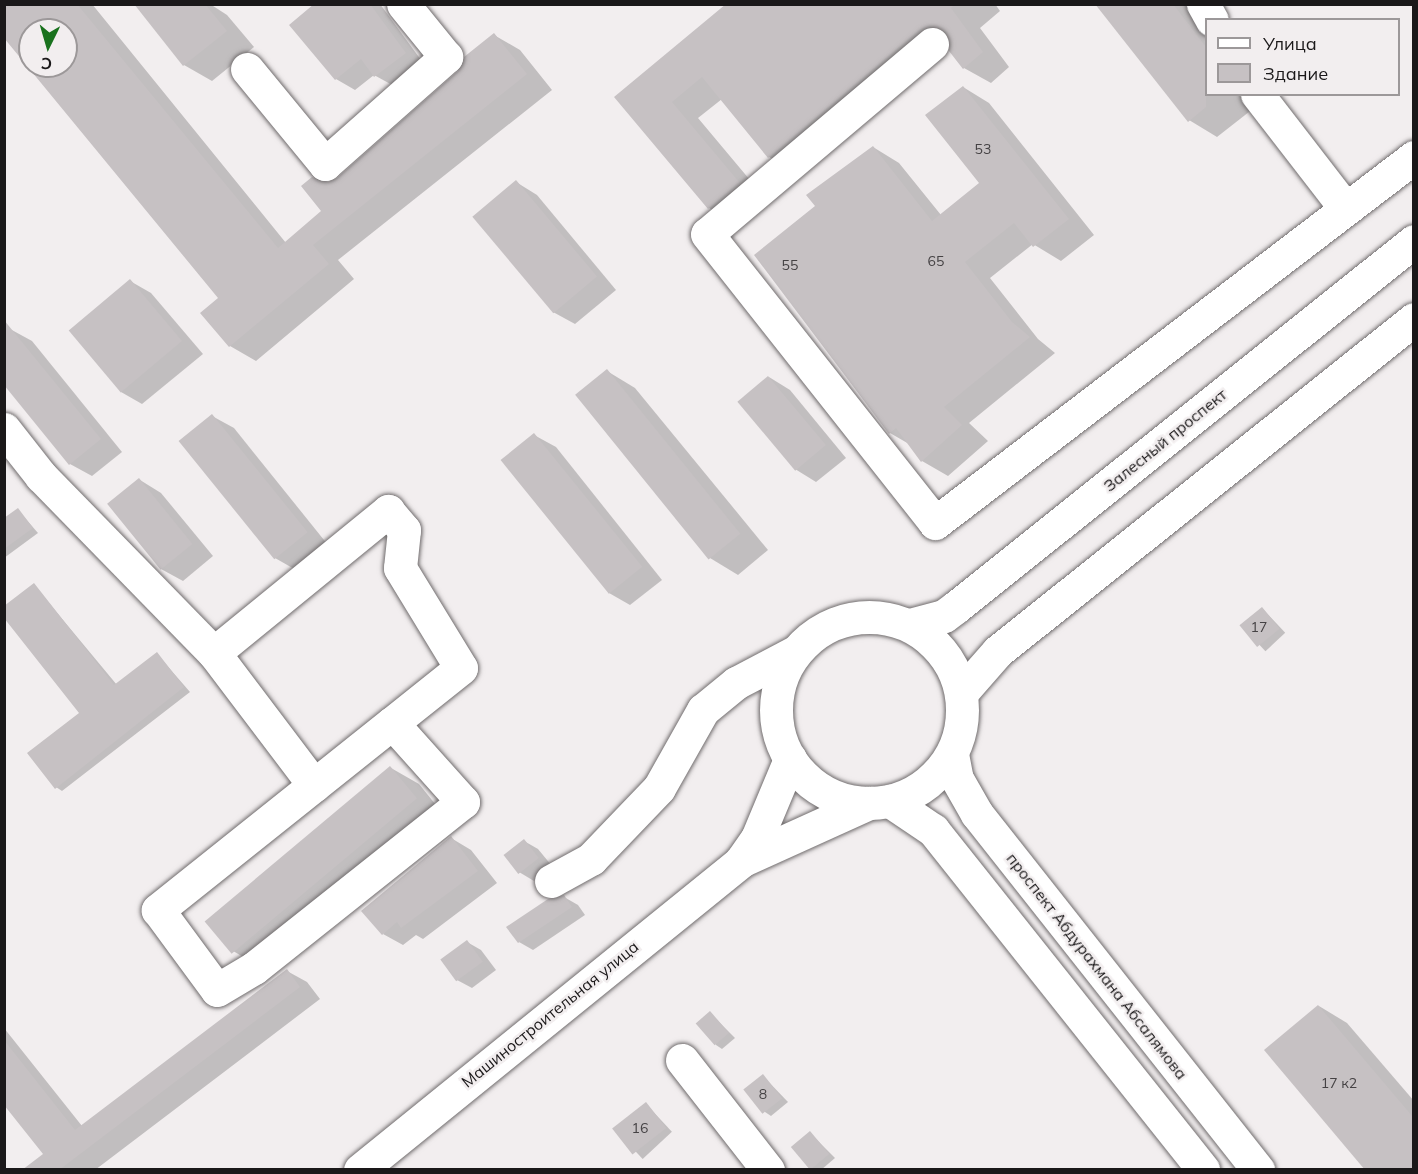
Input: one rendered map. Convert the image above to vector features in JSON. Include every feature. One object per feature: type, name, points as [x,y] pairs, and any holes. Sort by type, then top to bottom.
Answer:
[{"type":"street","points":[[247,69],[325,164],[446,57],[403,4]]},
{"type":"street","points":[[1203,4],[1211,18]]},
{"type":"street","points":[[932,44],[707,234],[935,523],[1413,157]]},
{"type":"street","points":[[1259,96],[1346,209]]},
{"type":"street","name":"Залесный проспект","points":[[910,625],[944,616],[956,607],[1413,241]]},
{"type":"street","points":[[962,692],[998,651],[1413,319]]},
{"type":"street","points":[[18,457],[214,653],[314,785]]},
{"type":"street","points":[[214,653],[388,511],[404,530],[400,568],[461,668],[314,785],[158,910],[217,990],[254,968],[463,802],[392,723]]},
{"type":"street","points":[[551,880],[591,858],[659,788],[703,710],[736,683],[795,652],[818,631],[848,618],[879,616],[910,625],[934,642],[952,665],[962,692],[960,734],[952,754],[936,775],[915,791],[879,802]]},
{"type":"street","points":[[795,652],[781,677],[775,705],[778,733],[790,759],[808,781],[826,793],[879,802],[933,830],[1203,1170]]},
{"type":"street","name":"проспект Абдурахмана Абсалямова","points":[[952,754],[957,779],[977,814],[1258,1170]]},
{"type":"street","name":"Машиностроительная улица","points":[[741,861],[757,838],[790,759]]},
{"type":"street","name":"Машиностроительная улица","points":[[360,1170],[741,861],[879,802]]},
{"type":"street","points":[[682,1060],[768,1170]]},
{"type":"building","points":[[4,4],[77,4],[278,248],[321,211],[301,186],[312,177],[328,182],[337,178],[458,71],[464,57],[494,33],[527,74],[313,245],[329,264],[229,347],[200,313],[218,298],[37,78],[78,78],[78,18],[18,18],[18,55],[4,38]]},
{"type":"building","points":[[134,4],[205,4],[227,31],[183,66]]},
{"type":"building","points":[[314,4],[370,4],[406,53],[374,77],[361,59],[335,80],[289,25]]},
{"type":"building","points":[[726,4],[955,4],[951,8],[983,52],[963,69],[949,51],[946,32],[929,26],[920,29],[768,158],[702,77],[672,102],[739,182],[708,209],[614,97]]},
{"type":"building","points":[[1095,4],[1173,4],[1205,46],[1206,107],[1188,122]]},
{"type":"building","points":[[963,86],[1069,219],[1033,247],[1014,223],[965,262],[1012,322],[1030,337],[944,407],[962,425],[921,462],[896,428],[889,434],[754,255],[815,206],[806,195],[873,146],[932,221],[979,183],[925,115]]},
{"type":"building","points":[[516,180],[597,277],[553,313],[472,217]]},
{"type":"building","points":[[130,279],[182,341],[121,392],[69,330]]},
{"type":"building","points":[[4,320],[101,439],[69,465],[4,385]]},
{"type":"building","points":[[607,369],[740,534],[709,560],[575,395]]},
{"type":"building","points":[[768,376],[826,445],[795,471],[737,402]]},
{"type":"building","points":[[212,414],[308,532],[274,559],[179,441]]},
{"type":"building","points":[[534,433],[642,567],[609,594],[501,460]]},
{"type":"building","points":[[139,478],[192,544],[161,570],[107,504]]},
{"type":"building","points":[[18,508],[33,528],[4,549],[4,518]]},
{"type":"building","points":[[34,583],[114,685],[157,652],[184,687],[55,789],[27,753],[79,713],[4,618],[4,606]]},
{"type":"building","points":[[1262,607],[1280,629],[1257,647],[1239,625]]},
{"type":"building","points":[[390,766],[417,798],[232,954],[205,922]]},
{"type":"building","points":[[451,836],[478,871],[401,928],[397,922],[382,935],[361,911]]},
{"type":"building","points":[[524,839],[539,858],[518,874],[504,855]]},
{"type":"building","points":[[564,895],[572,907],[518,943],[506,927],[548,899]]},
{"type":"building","points":[[467,940],[483,962],[456,981],[440,959]]},
{"type":"building","points":[[287,969],[300,987],[59,1170],[22,1170],[43,1154],[4,1105],[4,1040],[75,1130]]},
{"type":"building","points":[[1318,1005],[1413,1117],[1413,1170],[1365,1170],[1264,1050]]},
{"type":"building","points":[[710,1011],[729,1033],[715,1045],[696,1023]]},
{"type":"building","points":[[763,1074],[782,1098],[762,1114],[743,1089]]},
{"type":"building","points":[[646,1102],[666,1128],[632,1154],[612,1128]]},
{"type":"building","points":[[810,1131],[829,1154],[810,1170],[791,1147]]}]
